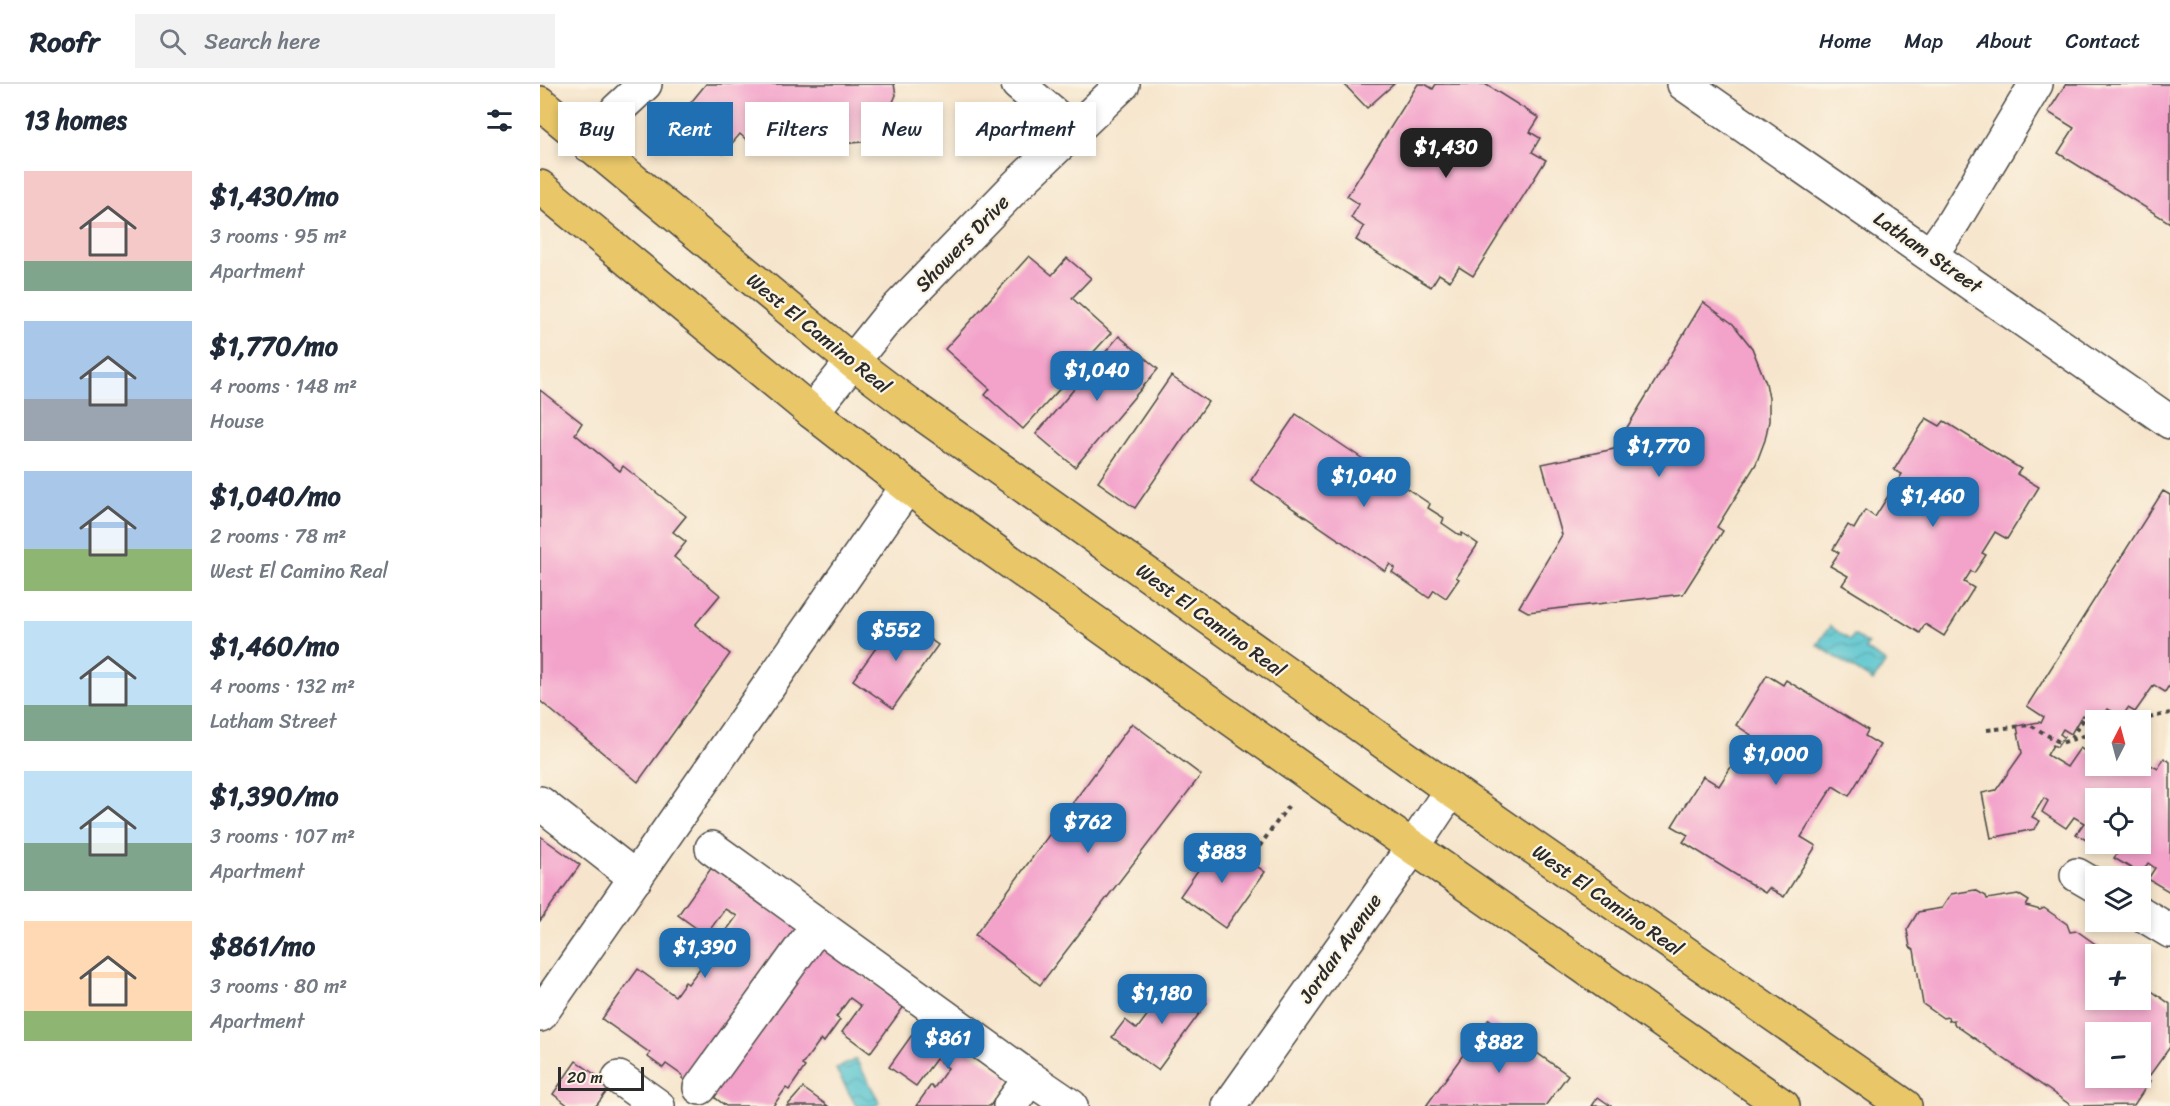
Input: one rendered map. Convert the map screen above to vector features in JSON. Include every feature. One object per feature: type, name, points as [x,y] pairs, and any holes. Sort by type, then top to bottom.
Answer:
[{"type":"main road","name":"West El Camino Real","points":[[540,103],[558,118]]},
{"type":"main road","name":"West El Camino Real","points":[[602,156],[853,362],[917,410],[1451,790],[1905,1106]]},
{"type":"main road","points":[[540,187],[812,412],[907,487],[1774,1103]]},
{"type":"street","points":[[626,102],[645,84]]},
{"type":"street","points":[[1018,84],[1039,102]]},
{"type":"street","name":"Showers Drive","points":[[1096,109],[1123,84]]},
{"type":"street","points":[[1931,254],[1952,224],[2036,84]]},
{"type":"street","name":"Latham Street","points":[[1705,90],[1931,254],[2170,422]]},
{"type":"street","name":"Showers Drive","points":[[812,412],[886,320],[1048,156]]},
{"type":"street","points":[[540,1015],[907,487]]},
{"type":"street","name":"Jordan Avenue","points":[[1229,1106],[1451,790]]},
{"type":"street","points":[[540,803],[636,878]]},
{"type":"street","points":[[712,848],[1071,1106]]},
{"type":"street","points":[[2151,920],[2170,931]]},
{"type":"street","points":[[700,1088],[818,925]]},
{"type":"street","points":[[619,1078],[658,1106]]},
{"type":"street","points":[[1010,1106],[1030,1078]]},
{"type":"path","points":[[2151,717],[2170,713]]},
{"type":"path","points":[[2070,739],[2085,717]]},
{"type":"path","points":[[1987,730],[2030,725],[2061,743],[2085,735]]},
{"type":"path","points":[[1249,861],[1289,805]]},
{"type":"water","points":[[1830,626],[1850,640],[1854,635],[1868,644],[1865,649],[1886,662],[1873,681],[1817,645]]},
{"type":"water","points":[[856,1059],[880,1103],[875,1106],[856,1106],[836,1069]]},
{"type":"building","points":[[706,84],[894,84],[896,95],[893,102],[861,102],[861,142],[849,143],[849,102],[745,102],[745,138],[740,134],[733,142],[733,102],[691,102]]},
{"type":"building","points":[[1344,84],[1394,84],[1367,108]]},
{"type":"building","points":[[1418,84],[1425,84],[1433,89],[1436,84],[1485,84],[1539,118],[1530,132],[1540,138],[1532,152],[1546,160],[1473,276],[1459,267],[1450,281],[1439,274],[1431,287],[1356,240],[1364,227],[1351,218],[1359,204],[1347,196]]},
{"type":"building","points":[[2066,84],[2170,84],[2170,223],[2058,153],[2074,128],[2048,112]]},
{"type":"building","points":[[1029,256],[1052,275],[1067,258],[1091,278],[1072,298],[1111,333],[1023,429],[985,395],[990,389],[945,349]]},
{"type":"building","points":[[1703,302],[1733,324],[1752,348],[1766,383],[1769,398],[1769,421],[1765,440],[1756,464],[1717,527],[1723,531],[1683,594],[1528,612],[1519,607],[1562,535],[1542,464],[1614,449]]},
{"type":"building","points":[[1119,336],[1158,369],[1075,467],[1036,434]]},
{"type":"building","points":[[1171,376],[1208,402],[1135,508],[1098,482]]},
{"type":"building","points":[[540,390],[582,423],[575,434],[620,471],[623,466],[686,516],[673,532],[686,542],[674,557],[720,595],[695,625],[730,654],[638,782],[540,701]]},
{"type":"building","points":[[1296,414],[1430,504],[1428,508],[1444,518],[1442,523],[1478,544],[1456,577],[1459,579],[1446,598],[1434,590],[1429,598],[1392,572],[1395,568],[1390,564],[1385,571],[1251,480]]},
{"type":"building","points":[[1926,418],[1940,426],[1944,421],[2021,469],[2017,474],[2039,487],[2007,539],[1995,532],[1982,553],[1986,555],[1974,573],[1971,571],[1964,582],[1974,588],[1944,636],[1925,624],[1920,633],[1842,585],[1848,576],[1830,566],[1839,553],[1833,549],[1848,525],[1854,529],[1865,510],[1875,517],[1902,474],[1894,470]]},
{"type":"building","points":[[2163,491],[2170,495],[2170,688],[2168,687],[2165,692],[2154,685],[2136,710],[2128,708],[2127,710],[2085,710],[2085,716],[2082,715],[2071,734],[2063,729],[2060,734],[2064,737],[2057,747],[2053,745],[2047,755],[2067,767],[2080,748],[2085,751],[2085,776],[2151,776],[2151,765],[2158,769],[2164,758],[2170,762],[2170,892],[2151,881],[2151,874],[2155,868],[2148,863],[2146,866],[2128,866],[2114,858],[2117,854],[2151,854],[2151,788],[2085,788],[2085,839],[2076,834],[2084,823],[2074,817],[2066,828],[2042,812],[2048,801],[2044,798],[2032,817],[2040,821],[2035,829],[1991,838],[1982,793],[1996,790],[2022,753],[2017,726],[2041,723],[2044,717],[2027,706]]},
{"type":"building","points":[[898,617],[938,645],[893,708],[853,680]]},
{"type":"building","points":[[1767,675],[1783,685],[1786,680],[1868,730],[1865,736],[1880,745],[1849,796],[1833,786],[1801,837],[1816,846],[1784,897],[1769,888],[1765,893],[1683,842],[1688,835],[1672,826],[1703,776],[1719,786],[1751,735],[1736,725]]},
{"type":"building","points":[[1132,723],[1201,775],[1040,985],[975,935]]},
{"type":"building","points":[[540,836],[580,865],[540,921]]},
{"type":"building","points":[[1219,840],[1265,872],[1225,928],[1180,896]]},
{"type":"building","points":[[712,867],[800,929],[688,1083],[682,1078],[683,1076],[666,1064],[663,1068],[648,1057],[650,1053],[602,1019],[638,969],[675,996],[685,982],[688,984],[707,959],[703,956],[720,933],[723,935],[737,916],[725,909],[706,935],[678,915]]},
{"type":"building","points":[[1975,890],[1987,899],[2018,894],[2029,901],[2026,906],[2040,910],[2044,908],[2067,924],[2070,932],[2077,931],[2095,944],[2085,944],[2085,1010],[2151,1010],[2151,991],[2170,1004],[2170,1047],[2151,1073],[2151,1022],[2085,1022],[2085,1088],[2145,1088],[2134,1105],[2072,1106],[1954,1024],[1954,1020],[1949,1021],[1948,1017],[1943,1018],[1923,1004],[1914,950],[1910,947],[1907,930],[1918,912],[1942,908],[1951,894]]},
{"type":"building","points":[[818,944],[905,1005],[870,1053],[842,1032],[861,1006],[850,998],[836,1017],[840,1020],[824,1042],[821,1039],[802,1065],[805,1067],[789,1090],[786,1088],[773,1106],[726,1106],[710,1094]]},
{"type":"building","points":[[1174,979],[1207,1003],[1158,1070],[1112,1037],[1125,1020],[1137,1029]]},
{"type":"building","points":[[924,1018],[1009,1079],[990,1106],[916,1106],[931,1085],[934,1088],[948,1068],[936,1059],[916,1086],[889,1067]]},
{"type":"building","points":[[1489,1019],[1568,1075],[1545,1106],[1426,1106]]},
{"type":"building","points":[[576,1061],[611,1086],[596,1106],[569,1106],[553,1094]]},
{"type":"building","points":[[803,1088],[828,1106],[787,1106]]},
{"type":"building","points":[[1598,1097],[1611,1106],[1592,1106]]}]
